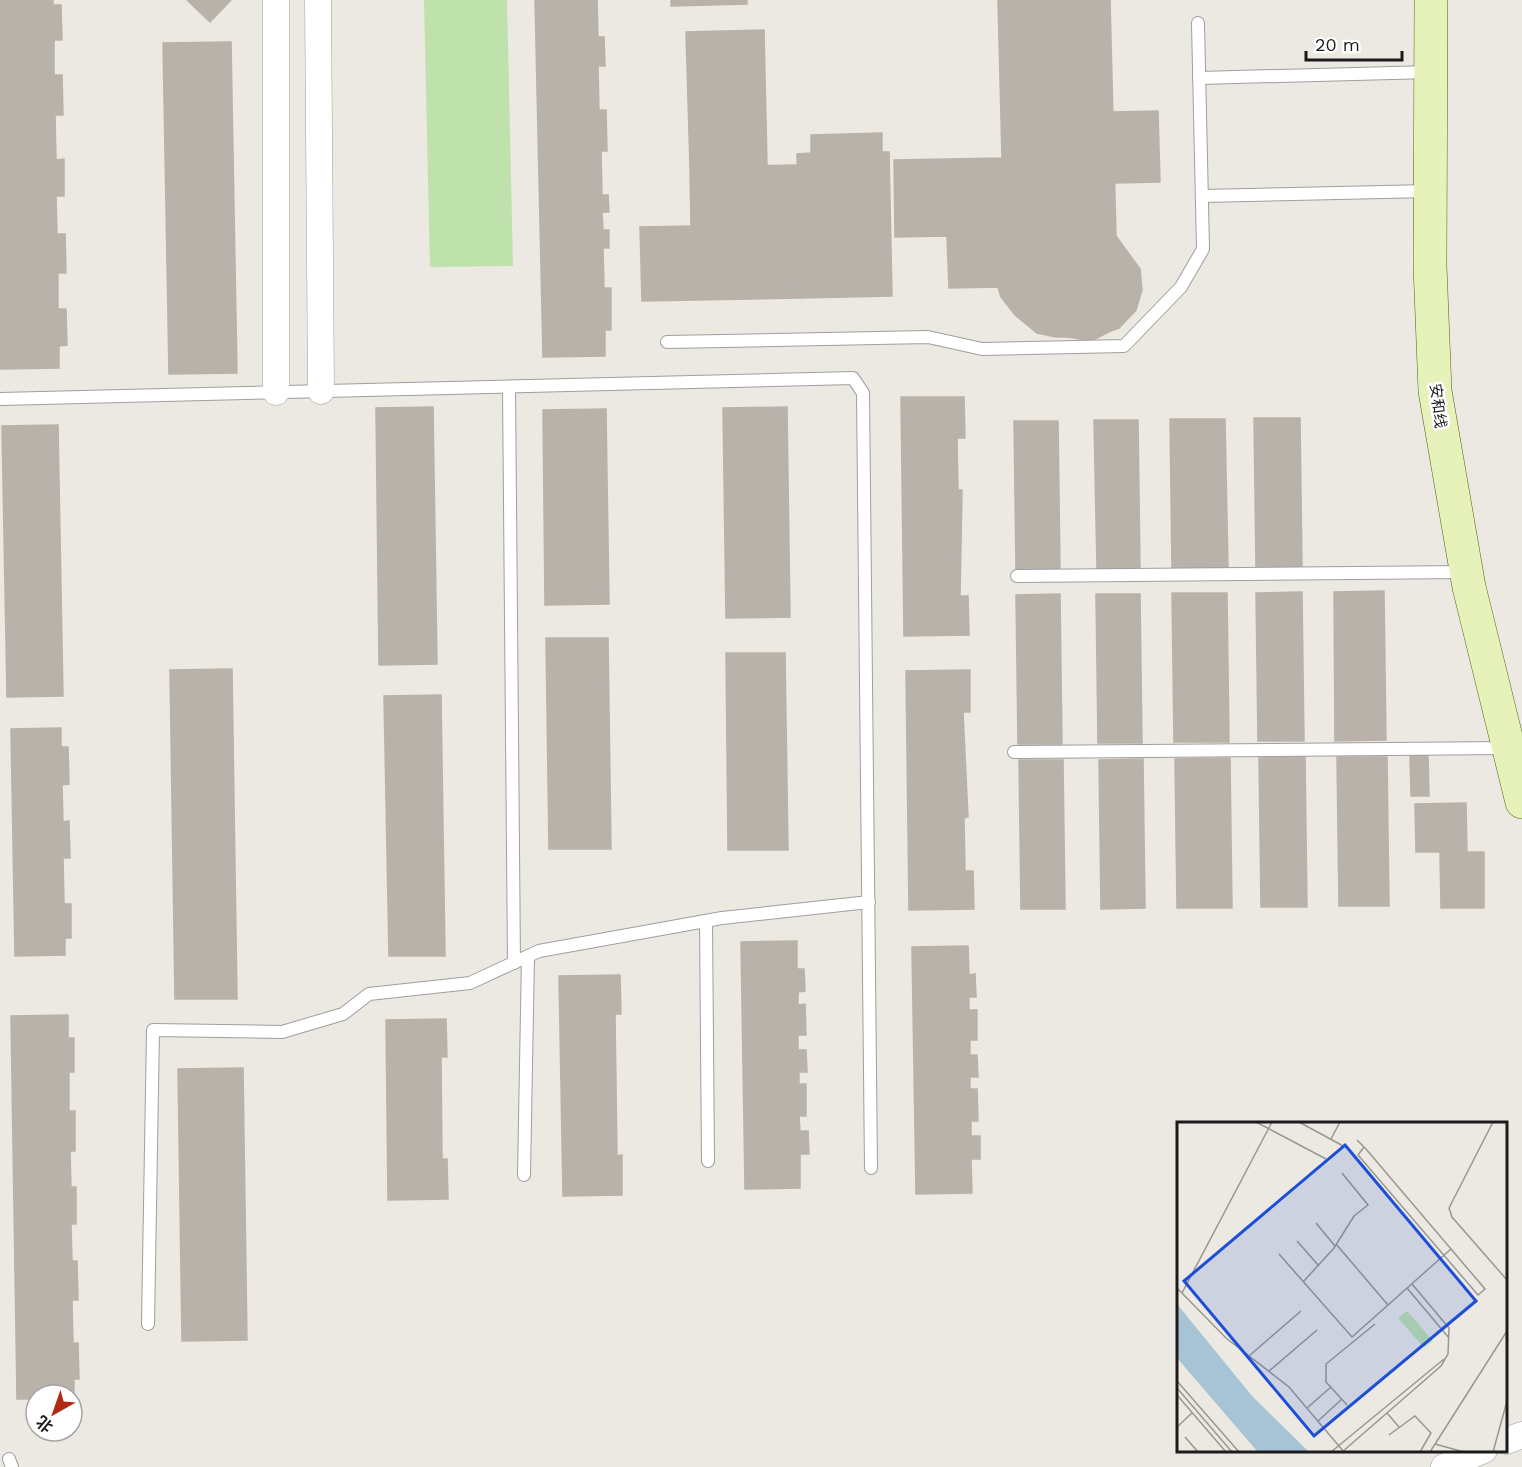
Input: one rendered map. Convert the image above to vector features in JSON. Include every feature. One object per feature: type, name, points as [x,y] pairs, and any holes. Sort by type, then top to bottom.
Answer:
[{"type":"main road","name":"安和线","points":[[1431,0],[1431,191],[1435,391],[1466,572],[1522,802]]},
{"type":"street","points":[[276,0],[276,392]]},
{"type":"street","points":[[318,0],[321,391]]},
{"type":"street","points":[[1507,1441],[1522,1435]]},
{"type":"street","points":[[1444,1467],[1479,1452]]},
{"type":"lane","points":[[667,342],[928,337],[982,349],[1124,346],[1181,287],[1203,249],[1198,23]]},
{"type":"lane","points":[[1199,78],[1431,72]]},
{"type":"lane","points":[[1202,196],[1431,191]]},
{"type":"lane","points":[[0,399],[853,378],[863,393],[872,1168]]},
{"type":"lane","points":[[509,387],[514,963]]},
{"type":"lane","points":[[1017,576],[1466,572]]},
{"type":"lane","points":[[1014,752],[1509,748]]},
{"type":"lane","points":[[148,1324],[153,1030],[282,1032],[343,1014],[369,994],[470,983],[539,951],[706,921],[869,902]]},
{"type":"lane","points":[[706,921],[708,1161]]},
{"type":"lane","points":[[524,1175],[528,956]]},
{"type":"green space","points":[[424,0],[507,0],[513,266],[430,267]]},
{"type":"building","points":[[0,0],[53,0],[53,5],[61,5],[62,40],[54,40],[54,75],[62,75],[63,115],[55,115],[56,160],[64,159],[64,196],[56,196],[57,234],[65,234],[66,273],[58,273],[58,309],[66,309],[67,345],[59,346],[59,368],[0,369]]},
{"type":"building","points":[[187,0],[231,0],[210,22]]},
{"type":"building","points":[[535,0],[597,0],[598,37],[604,37],[605,66],[598,66],[599,110],[606,110],[607,151],[601,151],[602,195],[608,195],[609,212],[602,212],[603,230],[609,230],[609,248],[603,248],[604,288],[611,288],[611,330],[605,330],[605,356],[543,357]]},
{"type":"building","points":[[671,0],[747,0],[747,4],[671,6]]},
{"type":"building","points":[[998,0],[1110,0],[1116,236],[1140,269],[1142,290],[1136,310],[1119,328],[1094,337],[1056,337],[1037,333],[1015,315],[1001,297],[998,287],[949,288],[947,236],[895,237],[894,160],[1002,158]]},
{"type":"building","points":[[764,30],[767,165],[690,167],[686,32]]},
{"type":"building","points":[[231,42],[237,373],[169,374],[163,43]]},
{"type":"building","points":[[1158,111],[1160,182],[1115,183],[1113,112]]},
{"type":"building","points":[[882,133],[882,152],[889,152],[892,296],[801,298],[797,154],[811,153],[811,135]]},
{"type":"building","points":[[998,160],[1035,173],[1059,187],[1090,212],[1112,239],[1101,248],[1128,293],[1121,320],[1107,333],[1091,341],[1063,336],[1038,321],[1009,297],[971,250],[962,228],[954,179],[967,162]]},
{"type":"building","points":[[797,165],[799,224],[691,226],[690,167]]},
{"type":"building","points":[[799,224],[801,298],[642,301],[640,227]]},
{"type":"building","points":[[901,397],[964,397],[965,438],[957,438],[958,490],[962,490],[960,596],[968,596],[969,635],[904,636]]},
{"type":"building","points":[[433,407],[437,664],[379,665],[376,408]]},
{"type":"building","points":[[787,407],[790,617],[726,618],[723,408]]},
{"type":"building","points":[[606,409],[609,604],[545,605],[543,410]]},
{"type":"building","points":[[1254,418],[1300,418],[1302,567],[1256,568]]},
{"type":"building","points":[[1170,419],[1225,419],[1228,568],[1172,569]]},
{"type":"building","points":[[1094,420],[1138,420],[1140,569],[1097,569]]},
{"type":"building","points":[[1014,421],[1058,421],[1060,570],[1016,570]]},
{"type":"building","points":[[58,425],[63,696],[7,697],[2,426]]},
{"type":"building","points":[[1384,591],[1386,740],[1335,741],[1334,592]]},
{"type":"building","points":[[1302,592],[1304,741],[1258,741],[1256,593]]},
{"type":"building","points":[[1172,593],[1227,593],[1229,742],[1174,742]]},
{"type":"building","points":[[1060,594],[1062,744],[1018,744],[1016,595]]},
{"type":"building","points":[[1096,594],[1140,594],[1142,743],[1098,743]]},
{"type":"building","points":[[546,638],[608,638],[611,849],[549,849]]},
{"type":"building","points":[[726,653],[785,653],[788,850],[728,850]]},
{"type":"building","points":[[232,669],[237,999],[175,999],[170,670]]},
{"type":"building","points":[[970,670],[970,712],[963,712],[968,817],[964,818],[965,871],[973,871],[974,909],[909,910],[906,671]]},
{"type":"building","points":[[441,695],[445,956],[389,956],[384,696]]},
{"type":"building","points":[[61,728],[61,747],[68,747],[69,784],[62,785],[63,822],[69,821],[70,858],[63,858],[64,904],[71,904],[71,938],[65,938],[65,955],[15,956],[11,729]]},
{"type":"building","points":[[1410,756],[1428,756],[1429,796],[1411,796]]},
{"type":"building","points":[[1305,757],[1307,907],[1261,907],[1259,758]]},
{"type":"building","points":[[1337,757],[1387,757],[1389,906],[1339,906]]},
{"type":"building","points":[[1230,758],[1232,908],[1177,908],[1175,759]]},
{"type":"building","points":[[1143,759],[1145,908],[1101,909],[1099,760]]},
{"type":"building","points":[[1019,760],[1063,760],[1065,909],[1021,909]]},
{"type":"building","points":[[1466,803],[1467,852],[1416,852],[1415,804]]},
{"type":"building","points":[[1440,852],[1484,852],[1484,908],[1441,908]]},
{"type":"building","points":[[797,941],[797,969],[804,969],[805,991],[798,992],[798,1005],[805,1004],[806,1035],[798,1035],[798,1050],[806,1050],[807,1072],[799,1072],[799,1084],[806,1084],[806,1116],[799,1116],[800,1131],[808,1131],[809,1154],[800,1154],[800,1188],[745,1189],[741,942]]},
{"type":"building","points":[[968,946],[969,975],[975,974],[976,997],[969,997],[969,1010],[977,1010],[977,1040],[970,1040],[970,1055],[977,1055],[978,1077],[970,1077],[970,1089],[977,1089],[978,1121],[971,1121],[971,1136],[980,1136],[980,1159],[971,1159],[972,1193],[916,1194],[912,947]]},
{"type":"building","points":[[620,975],[621,1014],[615,1014],[617,1156],[622,1155],[622,1195],[563,1196],[559,976]]},
{"type":"building","points":[[68,1015],[68,1038],[74,1038],[74,1072],[69,1072],[69,1111],[75,1111],[75,1151],[70,1151],[71,1187],[76,1187],[76,1224],[71,1224],[72,1261],[77,1261],[78,1300],[72,1300],[73,1343],[78,1343],[79,1379],[74,1379],[74,1383],[24,1383],[24,1399],[17,1399],[11,1016]]},
{"type":"building","points":[[446,1019],[447,1057],[441,1057],[442,1159],[447,1159],[448,1199],[388,1200],[386,1020]]},
{"type":"building","points":[[243,1068],[247,1340],[182,1341],[178,1069]]}]
